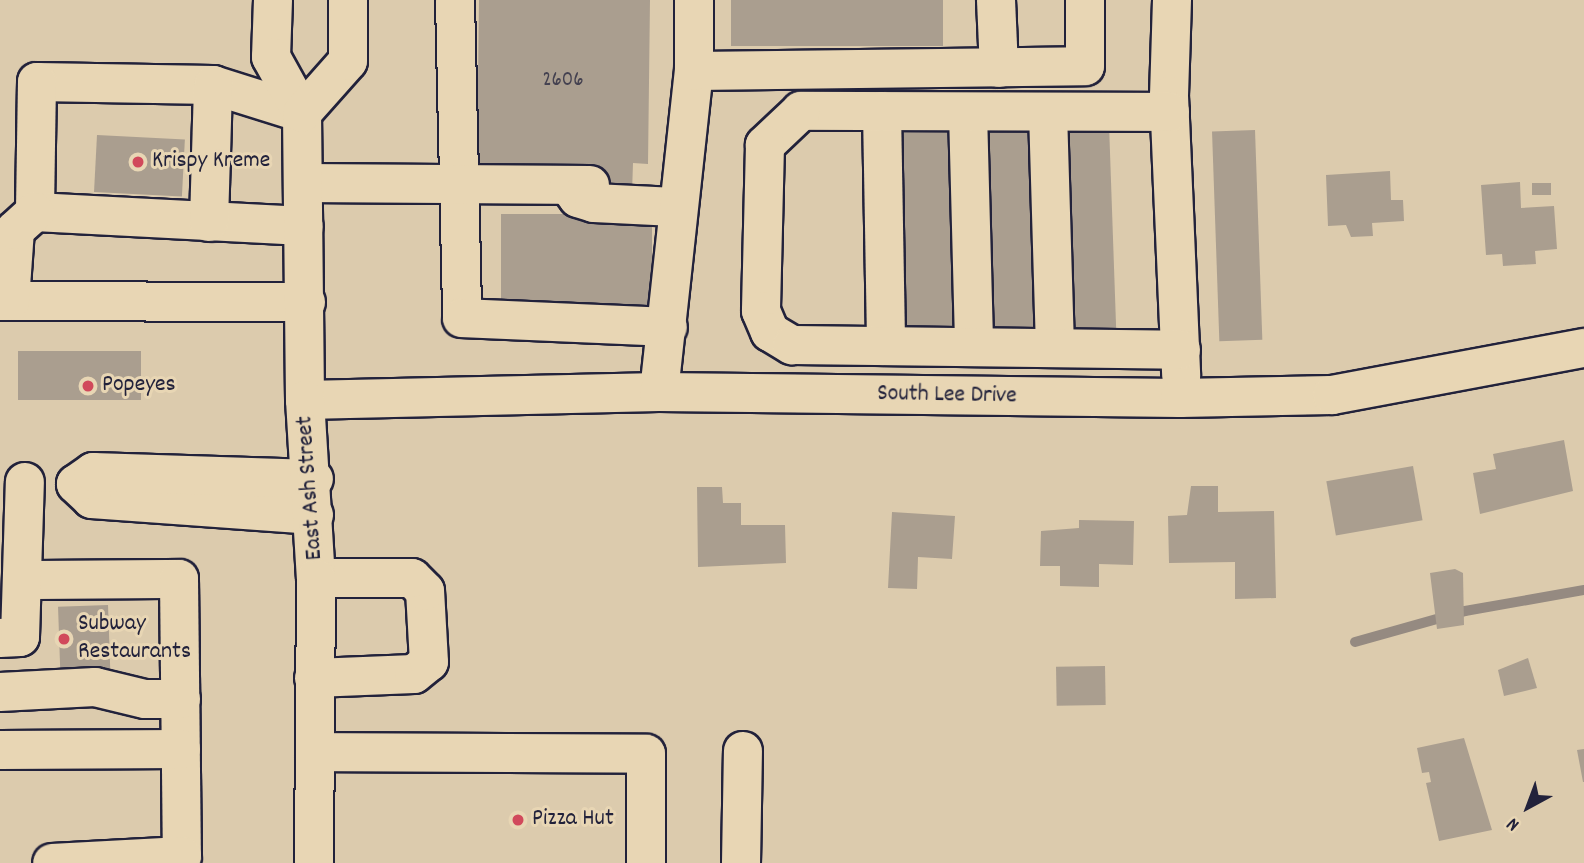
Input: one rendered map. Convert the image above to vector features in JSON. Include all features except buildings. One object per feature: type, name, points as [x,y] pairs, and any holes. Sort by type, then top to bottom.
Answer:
[{"type":"street","name":"East Ash Street","points":[[272,0],[271,58],[302,113],[305,400],[314,497],[316,578],[314,863]]},
{"type":"street","points":[[35,212],[37,82],[213,85],[302,113],[348,61],[348,0]]},
{"type":"street","points":[[455,0],[462,318],[668,327]]},
{"type":"street","points":[[659,392],[668,327],[677,196],[694,71],[694,0]]},
{"type":"street","points":[[996,0],[999,68]]},
{"type":"street","points":[[694,71],[1085,66],[1085,0]]},
{"type":"street","points":[[1172,0],[1170,112],[1181,350],[1180,398]]},
{"type":"street","points":[[209,222],[213,85]]},
{"type":"street","points":[[1170,112],[801,111],[765,145],[761,311],[770,332],[792,345],[1181,350]]},
{"type":"street","points":[[882,111],[886,346]]},
{"type":"street","points":[[968,112],[974,347]]},
{"type":"street","points":[[1048,112],[1055,348]]},
{"type":"street","points":[[304,183],[459,187],[579,186],[578,198],[594,203],[677,196]]},
{"type":"street","points":[[632,186],[677,196]]},
{"type":"street","points":[[304,226],[35,212],[15,230],[5,301],[306,302]]},
{"type":"street","name":"South Lee Drive","points":[[305,400],[659,392],[1180,398],[1332,395],[1584,348]]},
{"type":"street","points":[[0,638],[20,637],[22,580],[13,481],[76,484],[92,499],[314,497]]},
{"type":"street","points":[[314,678],[414,674],[429,662],[425,591],[412,578],[316,578]]},
{"type":"street","points":[[22,580],[179,579],[182,856],[52,863]]},
{"type":"street","points":[[0,692],[95,687],[145,699],[181,699]]},
{"type":"street","points":[[0,750],[181,749]]},
{"type":"street","points":[[741,863],[743,751]]},
{"type":"street","points":[[314,752],[646,754],[646,847]]},
{"type":"waterway","points":[[1355,642],[1465,611],[1584,590]]},
{"type":"place","name":"Krispy Kreme","points":[[138,162]]},
{"type":"place","name":"Popeyes","points":[[88,386]]},
{"type":"place","name":"Subway Restaurants","points":[[64,639]]},
{"type":"place","name":"Pizza Hut","points":[[518,820]]}]
